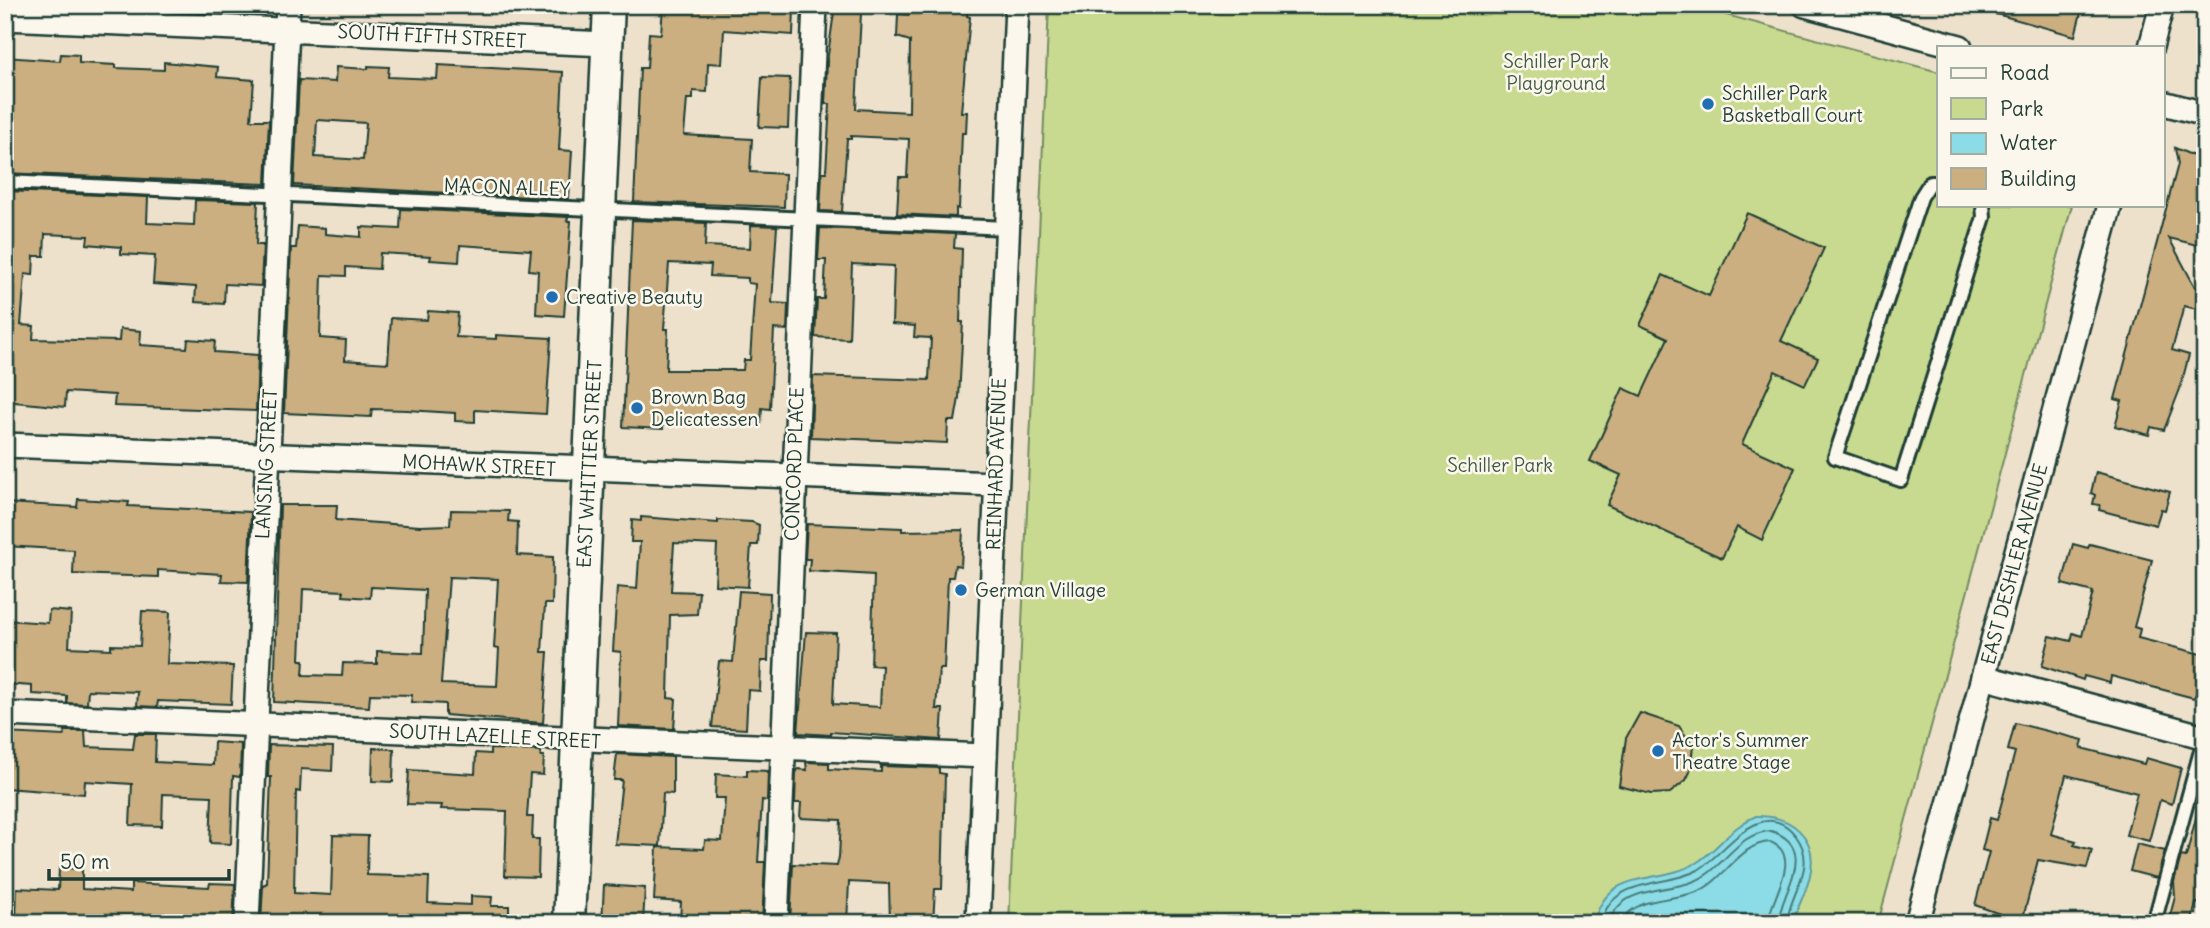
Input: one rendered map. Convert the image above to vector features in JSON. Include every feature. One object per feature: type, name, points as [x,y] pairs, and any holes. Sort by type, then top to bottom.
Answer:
[{"type":"street","name":"LANSING STREET","points":[[247,923],[288,5]]},
{"type":"street","name":"EAST WHITTIER STREET","points":[[569,923],[609,5]]},
{"type":"street","name":"CONCORD PLACE","points":[[776,923],[815,5]]},
{"type":"street","name":"REINHARD AVENUE","points":[[978,923],[1017,5]]},
{"type":"street","points":[[1805,5],[1956,46]]},
{"type":"street","points":[[2151,46],[2162,5]]},
{"type":"street","name":"SOUTH FIFTH STREET","points":[[5,18],[607,44]]},
{"type":"street","points":[[2164,103],[2205,114]]},
{"type":"street","name":"EAST DESHLER AVENUE","points":[[1917,923],[2109,206]]},
{"type":"street","name":"MOHAWK STREET","points":[[5,444],[589,470],[995,484]]},
{"type":"street","points":[[1983,677],[2205,736]]},
{"type":"street","name":"SOUTH LAZELLE STREET","points":[[5,714],[985,756]]},
{"type":"lane","points":[[1936,182],[1920,197],[1835,457],[1901,480],[1984,217],[1983,206]]},
{"type":"lane","name":"MACON ALLEY","points":[[5,183],[1007,229]]},
{"type":"lane","points":[[2154,923],[2205,736]]},
{"type":"green space","name":"Schiller Park","points":[[1049,5],[1689,5],[1937,71],[1937,206],[2072,206],[1878,923],[1009,923]]},
{"type":"water","points":[[1756,816],[1780,819],[1791,824],[1806,839],[1810,850],[1812,862],[1809,881],[1793,923],[1594,923],[1601,905],[1610,893],[1622,885],[1681,870],[1696,863],[1739,826]]},
{"type":"building","points":[[663,5],[768,13],[768,7],[794,9],[793,35],[724,30],[722,64],[708,63],[707,92],[693,91],[693,99],[687,99],[684,135],[752,139],[750,172],[785,174],[784,207],[634,202],[640,68],[647,68],[649,33],[661,34]]},
{"type":"building","points":[[913,5],[967,5],[967,16],[970,17],[961,112],[967,112],[966,133],[962,133],[959,209],[956,208],[956,217],[897,214],[899,177],[907,177],[909,139],[851,136],[851,139],[847,139],[842,212],[820,211],[822,172],[826,172],[830,104],[825,104],[827,62],[834,12],[861,13],[856,109],[909,112],[910,41],[897,37],[898,14],[909,15]]},
{"type":"building","points":[[1990,5],[2083,5],[2075,36],[1989,12]]},
{"type":"building","points":[[61,54],[79,55],[79,63],[116,65],[116,68],[164,70],[164,62],[218,67],[217,77],[254,80],[251,120],[269,120],[266,184],[5,173],[5,57],[60,61]]},
{"type":"building","points":[[438,65],[563,72],[559,150],[572,151],[569,199],[294,185],[299,80],[335,82],[336,67],[368,69],[368,66],[389,67],[388,77],[437,79]],"holes":[[[317,120],[366,123],[363,160],[315,157]]]},
{"type":"building","points":[[762,77],[790,78],[788,128],[759,127]]},
{"type":"building","points":[[2175,148],[2205,161],[2205,247],[2169,238],[2195,287],[2205,290],[2205,311],[2184,306],[2172,350],[2189,355],[2180,389],[2164,430],[2151,427],[2149,435],[2115,426],[2122,401],[2115,399],[2178,164]]},
{"type":"building","points":[[5,191],[148,197],[147,223],[194,225],[195,200],[258,202],[256,245],[263,245],[261,286],[225,284],[224,304],[195,302],[196,287],[153,284],[155,256],[121,254],[121,247],[87,244],[88,236],[45,234],[44,256],[34,256],[33,275],[25,274],[21,325],[34,326],[33,339],[119,341],[120,329],[141,331],[140,345],[187,348],[188,339],[215,341],[214,352],[258,355],[256,411],[114,406],[115,395],[66,392],[65,407],[5,401]]},
{"type":"building","points":[[401,209],[568,217],[567,221],[571,221],[564,316],[536,314],[538,271],[529,270],[531,250],[460,245],[459,262],[430,260],[431,256],[380,253],[379,269],[346,267],[346,276],[322,275],[320,338],[346,340],[345,360],[388,363],[391,318],[427,320],[428,311],[458,313],[456,337],[496,339],[496,335],[551,338],[546,414],[475,410],[475,422],[455,421],[455,413],[407,410],[372,409],[371,417],[284,413],[291,248],[296,248],[298,226],[325,228],[325,234],[361,237],[361,227],[400,229]]},
{"type":"building","points":[[1747,213],[1824,248],[1781,341],[1818,358],[1805,385],[1775,371],[1742,444],[1795,468],[1762,540],[1737,527],[1722,558],[1607,505],[1621,475],[1590,461],[1623,388],[1641,396],[1668,338],[1640,325],[1663,275],[1709,296]]},
{"type":"building","points":[[632,220],[706,223],[705,246],[750,248],[751,225],[777,226],[772,303],[788,304],[787,330],[774,329],[770,409],[762,408],[761,424],[663,421],[663,429],[623,427]],"holes":[[[669,263],[711,265],[710,276],[748,278],[748,283],[755,284],[750,360],[744,360],[743,370],[666,370],[668,329],[664,329]]]},
{"type":"building","points":[[820,228],[955,234],[954,248],[962,249],[960,322],[963,322],[959,398],[955,421],[948,421],[947,443],[811,437],[813,376],[929,380],[931,338],[914,337],[915,326],[892,324],[894,266],[852,264],[849,339],[815,337],[817,299],[824,299],[826,260],[818,260]]},
{"type":"building","points":[[2096,472],[2170,492],[2165,510],[2161,509],[2156,525],[2099,510],[2100,505],[2093,504],[2095,495],[2091,493]]},
{"type":"building","points":[[78,499],[129,502],[128,506],[251,512],[248,582],[221,581],[222,574],[158,570],[158,577],[73,574],[74,550],[5,546],[5,503],[77,507]]},
{"type":"building","points":[[280,505],[337,505],[336,520],[420,526],[450,525],[451,510],[509,511],[508,521],[518,522],[517,555],[553,557],[552,604],[545,604],[542,652],[548,652],[543,723],[445,715],[445,704],[411,702],[412,695],[370,694],[369,707],[274,702]],"holes":[[[449,577],[498,579],[494,648],[499,649],[497,686],[441,684]],[[371,587],[425,590],[423,653],[377,651],[377,664],[343,663],[342,676],[303,675],[304,660],[300,660],[303,589],[344,591],[343,596],[370,598]]]},
{"type":"building","points":[[641,517],[718,523],[718,520],[752,522],[759,525],[758,545],[751,545],[748,587],[715,585],[717,545],[674,543],[671,591],[699,592],[697,614],[670,615],[668,698],[676,699],[674,729],[618,726],[621,652],[613,651],[617,587],[637,589],[640,542],[631,542],[632,520],[641,521]]},
{"type":"building","points":[[807,524],[902,528],[902,531],[963,530],[961,566],[955,565],[953,577],[948,577],[944,669],[939,669],[936,709],[943,709],[941,740],[831,732],[831,735],[798,733],[806,632],[836,633],[833,704],[880,707],[882,666],[871,665],[874,575],[809,571],[810,559],[805,559]]},
{"type":"building","points":[[2073,544],[2088,548],[2090,544],[2152,560],[2134,627],[2140,629],[2138,638],[2205,655],[2205,676],[2194,698],[2111,676],[2110,683],[2084,676],[2083,680],[2042,666],[2050,636],[2071,641],[2073,633],[2082,636],[2093,592],[2062,584]]},
{"type":"building","points":[[739,591],[770,593],[768,661],[761,661],[760,691],[748,690],[746,729],[712,727],[719,661],[733,662]]},
{"type":"building","points":[[49,610],[71,612],[69,647],[111,649],[111,645],[140,646],[142,611],[170,612],[167,664],[233,666],[231,704],[158,701],[157,707],[137,706],[138,692],[88,690],[87,704],[67,703],[67,696],[32,694],[32,686],[5,684],[5,620],[48,623]]},
{"type":"building","name":"Actor's Summer Theatre Stage","points":[[1640,713],[1679,726],[1693,746],[1690,772],[1686,780],[1670,793],[1651,794],[1619,786],[1626,738]]},
{"type":"building","points":[[2015,723],[2083,740],[2081,748],[2144,764],[2146,758],[2181,768],[2172,804],[2160,800],[2149,841],[2126,835],[2137,793],[2066,775],[2051,834],[2076,841],[2074,845],[2092,850],[2087,868],[2038,860],[2022,922],[1975,905],[1989,852],[1982,850],[1990,818],[1997,820],[2015,752],[2008,750]]},
{"type":"building","points":[[65,731],[85,731],[86,747],[133,749],[135,734],[156,734],[155,762],[213,765],[214,742],[241,744],[240,777],[233,776],[231,844],[210,843],[212,796],[163,794],[162,826],[130,825],[132,784],[85,781],[84,794],[5,788],[5,733],[64,736]]},
{"type":"building","points":[[269,745],[333,747],[332,771],[301,769],[300,792],[296,791],[294,893],[331,895],[333,835],[368,836],[367,875],[429,877],[428,903],[471,905],[471,896],[492,897],[491,906],[509,906],[509,923],[261,923],[263,885],[267,883],[271,777],[268,777]]},
{"type":"building","points":[[373,748],[394,749],[393,782],[372,781]]},
{"type":"building","points":[[490,749],[541,751],[541,756],[544,756],[543,775],[530,774],[527,817],[533,817],[532,839],[539,839],[538,877],[505,876],[507,811],[441,809],[442,805],[407,804],[409,770],[475,774],[476,753],[490,754]]},
{"type":"building","points":[[617,754],[673,757],[673,794],[663,793],[660,846],[615,844],[622,780],[614,780]]},
{"type":"building","points":[[806,762],[829,763],[829,769],[881,772],[881,766],[939,768],[939,773],[945,774],[942,889],[935,889],[933,923],[890,923],[889,884],[849,882],[847,923],[790,923],[793,864],[837,866],[839,857],[841,820],[800,818],[801,803],[795,803],[796,773],[798,769],[807,770]]},
{"type":"building","points":[[747,770],[768,771],[767,801],[762,800],[758,862],[765,862],[762,923],[680,923],[681,902],[654,900],[657,847],[704,849],[705,840],[722,841],[725,798],[715,798],[716,774],[747,776]]},
{"type":"building","points":[[2198,810],[2205,811],[2205,905],[2196,903],[2191,923],[2168,923],[2175,897],[2174,882],[2181,856],[2186,857]]},
{"type":"building","points":[[2137,844],[2165,851],[2157,878],[2130,871]]},
{"type":"building","points":[[59,868],[82,869],[82,889],[131,892],[131,883],[209,887],[210,883],[235,884],[233,923],[16,923],[17,888],[58,890]]},
{"type":"building","points":[[604,885],[645,888],[643,923],[602,923]]},
{"type":"place","name":"Schiller Park Basketball Court","points":[[1708,104]]},
{"type":"place","name":"Creative Beauty","points":[[552,297]]},
{"type":"place","name":"Brown Bag Delicatessen","points":[[637,408]]},
{"type":"place","name":"German Village","points":[[961,590]]},
{"type":"place","name":"Actor's Summer Theatre Stage","points":[[1658,751]]},
{"type":"park label","name":"Schiller Park Playground","points":[[1556,72]]}]
